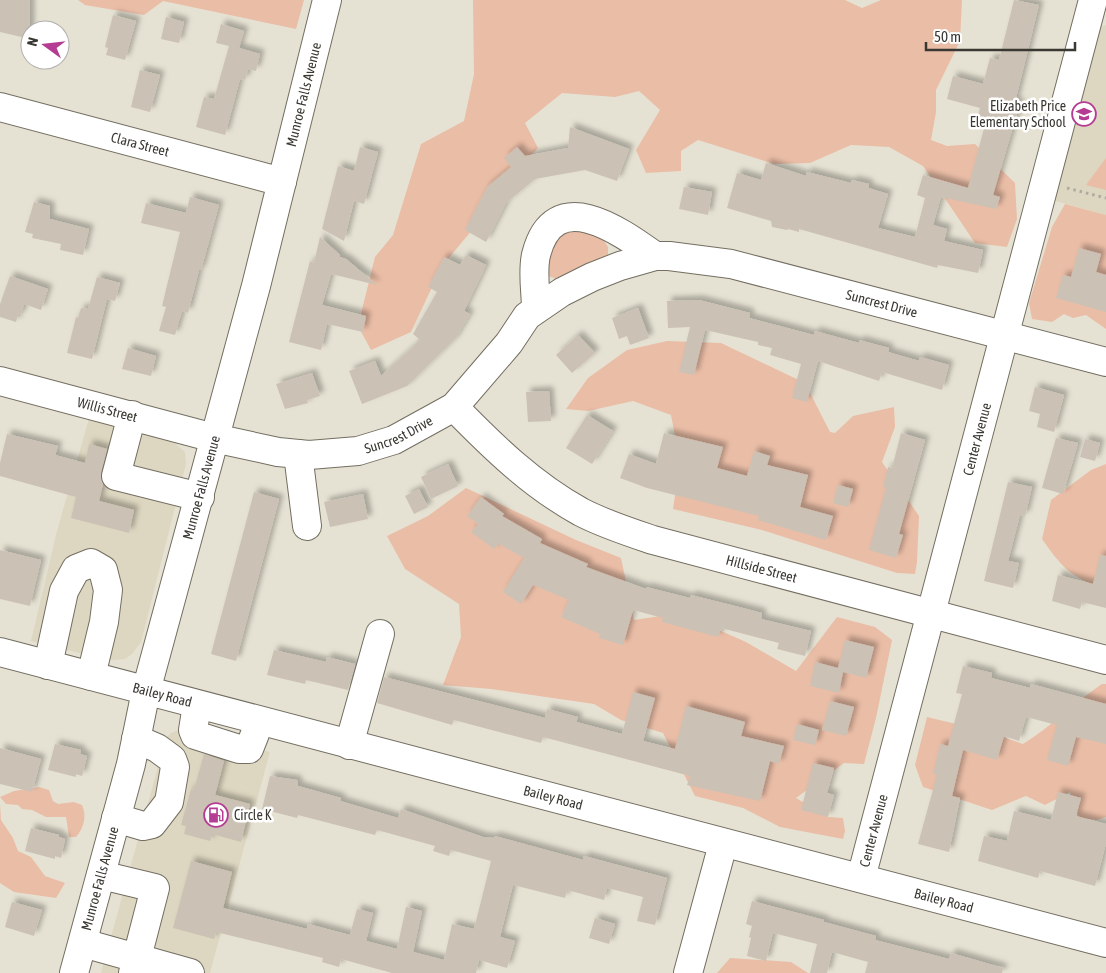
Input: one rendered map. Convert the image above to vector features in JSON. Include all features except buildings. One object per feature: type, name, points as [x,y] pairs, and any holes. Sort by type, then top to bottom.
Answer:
[{"type":"street","name":"Munroe Falls Avenue","points":[[74,973],[116,818],[146,691],[200,497],[282,182],[327,0]]},
{"type":"street","name":"Center Avenue","points":[[861,878],[1006,336],[1093,0]]},
{"type":"street","name":"Clara Street","points":[[0,106],[282,182]]},
{"type":"street","name":"Suncrest Drive","points":[[536,309],[536,256],[545,235],[553,224],[563,219],[576,216],[591,218],[604,223],[655,256]]},
{"type":"street","name":"Suncrest Drive","points":[[214,438],[278,452],[298,454],[342,454],[394,440],[454,407],[509,343],[527,316],[536,309],[562,292],[592,277],[620,266],[655,256],[730,264],[1106,362]]},
{"type":"street","name":"Willis Street","points":[[0,380],[214,438]]},
{"type":"street","name":"Hillside Street","points":[[454,407],[501,455],[527,477],[554,496],[606,524],[653,540],[1106,660]]},
{"type":"street","points":[[132,415],[116,476],[200,497]]},
{"type":"street","points":[[298,454],[307,526]]},
{"type":"street","points":[[48,665],[64,591],[76,569],[91,563],[103,570],[108,590],[104,622],[91,676]]},
{"type":"street","points":[[349,745],[380,634]]},
{"type":"street","name":"Bailey Road","points":[[0,652],[349,745],[634,818],[723,844],[861,878],[1106,943]]},
{"type":"street","points":[[195,735],[193,730],[197,704]]},
{"type":"street","points":[[195,735],[239,749],[249,749],[260,721]]},
{"type":"street","points":[[172,759],[195,735]]},
{"type":"street","points":[[116,818],[143,826],[152,824],[159,818],[169,802],[175,767],[172,759],[157,748],[136,739]]},
{"type":"street","points":[[688,973],[723,844]]},
{"type":"street","points":[[101,875],[155,888],[135,966]]},
{"type":"street","points":[[83,943],[135,966],[190,973]]},
{"type":"path","points":[[1045,183],[1106,198]]},
{"type":"shaded area","points":[[78,0],[304,0],[296,29],[163,1],[144,15],[85,5]]},
{"type":"shaded area","points":[[473,0],[845,0],[862,8],[881,0],[962,0],[960,41],[936,90],[936,112],[931,140],[947,146],[975,144],[1015,183],[1017,219],[1007,247],[975,243],[923,166],[889,147],[851,145],[810,163],[774,164],[698,140],[681,151],[681,171],[646,173],[636,150],[660,110],[639,91],[615,97],[562,93],[525,123],[538,148],[497,193],[494,204],[442,266],[411,332],[371,350],[358,326],[375,257],[393,235],[421,144],[464,121],[474,74]]},
{"type":"shaded area","name":"Elizabeth Price Elementary School","points":[[1106,25],[1106,215],[1041,197],[1085,31]]},
{"type":"shaded area","points":[[1106,158],[1106,190],[1086,185]]},
{"type":"shaded area","points":[[1065,204],[1106,215],[1106,329],[1086,315],[1073,318],[1064,314],[1052,322],[1032,319],[1029,303],[1052,227]]},
{"type":"shaded area","points":[[570,228],[601,236],[608,247],[608,256],[560,280],[548,276],[546,252]]},
{"type":"shaded area","points":[[667,341],[721,343],[805,383],[830,432],[835,433],[853,416],[894,407],[895,427],[882,462],[919,516],[915,574],[897,573],[762,530],[673,509],[680,462],[671,415],[633,401],[588,411],[566,409],[588,378],[627,350]]},
{"type":"shaded area","points":[[90,415],[170,439],[185,452],[186,464],[141,642],[132,654],[125,659],[107,660],[31,641],[57,531]]},
{"type":"shaded area","points":[[1106,464],[1106,590],[1084,581],[1069,571],[1056,558],[1042,539],[1051,500],[1091,470]]},
{"type":"shaded area","points":[[466,488],[576,540],[621,558],[634,620],[680,613],[746,642],[796,671],[837,617],[875,627],[892,640],[876,718],[864,764],[844,763],[796,798],[828,817],[843,818],[845,831],[843,839],[780,827],[743,808],[695,796],[663,733],[621,720],[594,704],[491,689],[443,685],[461,637],[459,604],[405,569],[387,536],[428,516]]},
{"type":"shaded area","points":[[1102,684],[1106,684],[1106,817],[1097,820],[1079,818],[1070,792],[1045,805],[1026,796],[992,810],[923,787],[915,765],[927,717],[989,732],[1023,744],[1044,730]]},
{"type":"shaded area","points":[[180,729],[270,752],[210,973],[101,973],[166,738],[171,733]]},
{"type":"shaded area","points":[[39,787],[49,790],[53,801],[58,804],[74,802],[82,805],[84,822],[76,837],[69,837],[66,817],[46,817],[32,810],[22,809],[18,805],[6,804],[0,797],[14,791]]},
{"type":"shaded area","points":[[0,803],[1,820],[13,838],[18,851],[31,857],[45,876],[65,883],[56,898],[14,892],[0,883]]},
{"type":"shaded area","points":[[730,958],[791,962],[808,973],[717,973]]},
{"type":"place","name":"Elizabeth Price Elementary School","points":[[1084,114]]},
{"type":"place","name":"Circle K","points":[[216,815]]}]
